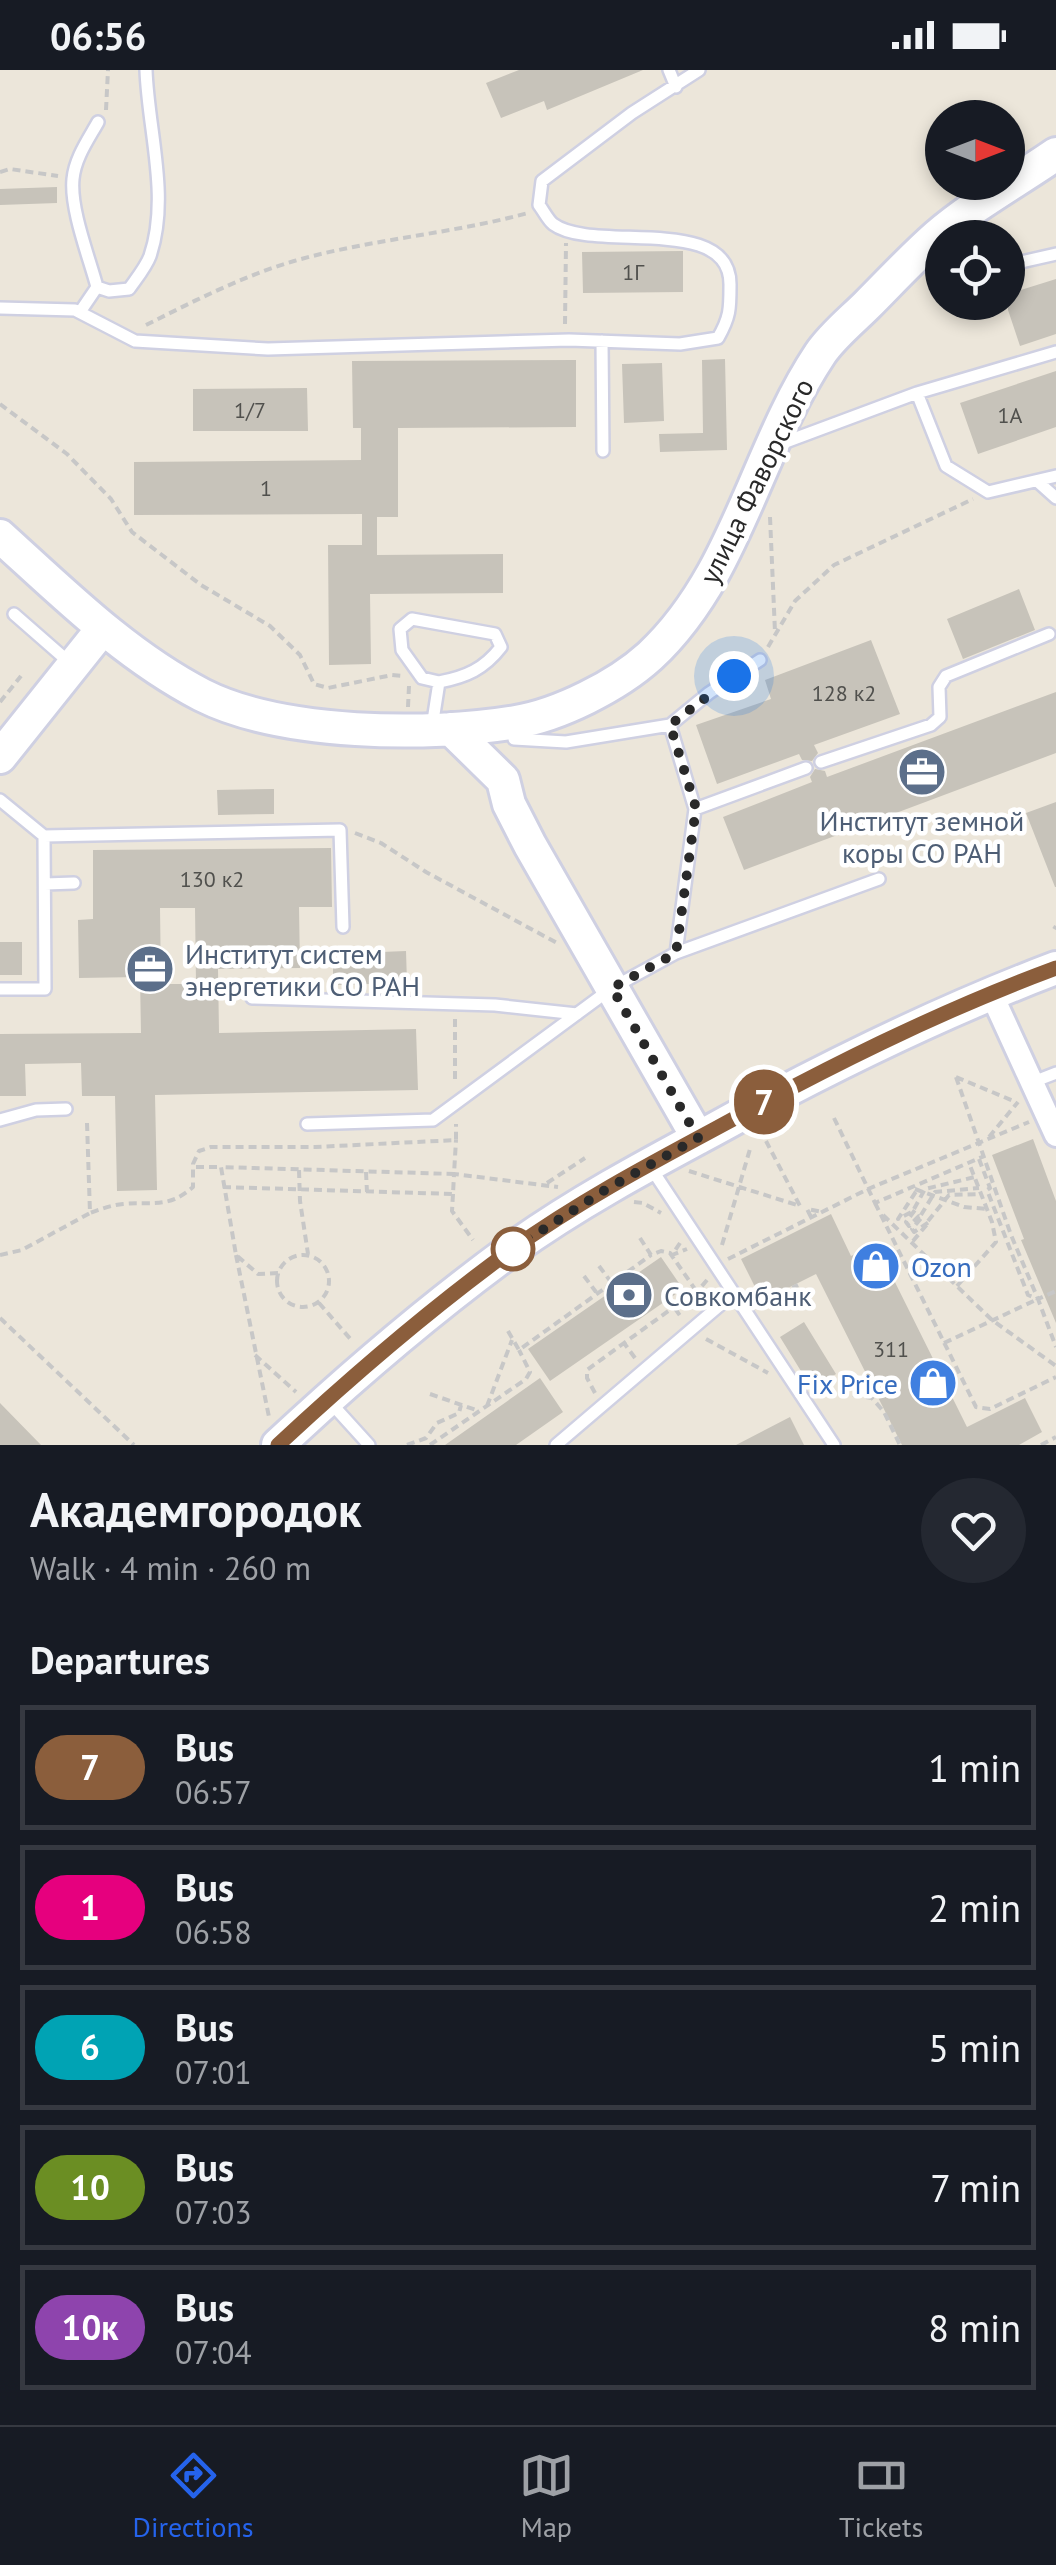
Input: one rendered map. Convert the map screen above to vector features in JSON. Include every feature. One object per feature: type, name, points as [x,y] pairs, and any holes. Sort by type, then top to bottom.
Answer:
[{"type":"street","name":"улица Фаворского","points":[[0,536],[102,628],[152,665],[205,696],[249,712],[316,725],[516,730],[604,691],[650,656],[692,607],[730,544],[769,448],[821,351],[931,249],[939,234],[1056,154]]},
{"type":"street","points":[[0,757],[102,628]]},
{"type":"street","points":[[430,726],[503,780]]},
{"type":"street","points":[[516,730],[503,780],[509,804],[698,1138]]},
{"type":"street","points":[[274,1431],[312,1396],[513,1249],[663,1166],[698,1138],[826,1069],[991,992],[1056,968]]},
{"type":"street","points":[[991,992],[1052,1125]]},
{"type":"lane","points":[[97,287],[110,291],[130,289],[150,259],[157,220],[154,138],[146,70]]},
{"type":"lane","points":[[669,70],[676,87]]},
{"type":"lane","points":[[0,308],[80,312],[135,341],[268,348],[565,340],[680,344],[718,338],[730,318],[730,275],[718,254],[680,239],[578,234],[554,224],[539,205],[542,181],[698,70]]},
{"type":"lane","points":[[80,312],[97,287],[73,180],[78,157],[98,122]]},
{"type":"lane","points":[[1025,262],[1056,254]]},
{"type":"lane","points":[[602,341],[602,451]]},
{"type":"lane","points":[[769,448],[918,393],[1056,352]]},
{"type":"lane","points":[[918,393],[946,466],[988,492],[1056,476]]},
{"type":"lane","points":[[1036,481],[1056,498]]},
{"type":"lane","points":[[14,614],[62,656],[76,662]]},
{"type":"lane","points":[[412,620],[495,634],[501,647],[489,663],[462,678],[439,682],[422,678],[402,650],[400,629],[412,620]]},
{"type":"lane","points":[[821,762],[931,725],[940,717],[939,687],[946,676],[1049,634]]},
{"type":"lane","points":[[516,730],[566,742],[670,725],[709,693],[760,660]]},
{"type":"lane","points":[[430,726],[439,682]]},
{"type":"lane","points":[[670,725],[696,808],[676,953]]},
{"type":"lane","points":[[696,808],[806,768]]},
{"type":"lane","points":[[0,800],[44,836],[340,830],[343,927]]},
{"type":"lane","points":[[0,990],[45,990],[44,836]]},
{"type":"lane","points":[[307,1124],[432,1120],[612,988],[676,953],[879,879]]},
{"type":"lane","points":[[45,884],[74,884]]},
{"type":"lane","points":[[252,998],[495,1005],[577,1014]]},
{"type":"lane","points":[[1033,1082],[1056,1074]]},
{"type":"lane","points":[[0,1120],[36,1110],[66,1109]]},
{"type":"lane","points":[[663,1166],[733,1294],[834,1445]]},
{"type":"lane","points":[[556,1445],[733,1294]]},
{"type":"lane","points":[[312,1396],[369,1445]]},
{"type":"path","points":[[98,122],[106,111],[108,70]]},
{"type":"path","points":[[0,172],[10,169],[73,180]]},
{"type":"path","points":[[126,336],[206,295],[294,262],[484,225],[542,209]]},
{"type":"path","points":[[565,340],[566,229]]},
{"type":"path","points":[[0,404],[67,454],[112,499],[132,532],[201,585],[270,626],[300,656],[314,684],[328,688],[392,675],[409,676],[430,726]]},
{"type":"path","points":[[760,660],[795,602],[834,565],[988,492]]},
{"type":"path","points":[[770,514],[775,635]]},
{"type":"path","points":[[0,702],[21,676]]},
{"type":"path","points":[[352,832],[382,842],[426,872],[556,943]]},
{"type":"path","points":[[1052,1125],[1017,1102],[956,1076],[981,1158],[1056,1347]]},
{"type":"path","points":[[989,1137],[1033,1082]]},
{"type":"path","points":[[834,1118],[976,1407],[990,1409],[1056,1377]]},
{"type":"path","points":[[87,1123],[90,1212]]},
{"type":"path","points":[[743,1250],[978,1141],[1052,1125]]},
{"type":"path","points":[[456,1140],[452,1211],[472,1240]]},
{"type":"path","points":[[766,1141],[800,1206]]},
{"type":"path","points":[[720,1251],[750,1149]]},
{"type":"path","points":[[544,1185],[585,1158]]},
{"type":"path","points":[[914,1209],[898,1219],[917,1190],[981,1158]]},
{"type":"path","points":[[956,1286],[996,1242],[969,1162]]},
{"type":"path","points":[[663,1166],[823,1212]]},
{"type":"path","points":[[194,1167],[454,1174],[564,1187]]},
{"type":"path","points":[[221,1168],[255,1354],[274,1431]]},
{"type":"path","points":[[299,1170],[308,1256]]},
{"type":"path","points":[[366,1172],[367,1192]]},
{"type":"path","points":[[875,1203],[974,1177]]},
{"type":"path","points":[[223,1187],[452,1194]]},
{"type":"path","points":[[917,1190],[964,1207],[987,1209]]},
{"type":"path","points":[[917,1190],[916,1212],[906,1222],[907,1226],[921,1216]]},
{"type":"path","points":[[980,1191],[949,1196],[928,1221],[914,1232],[912,1229],[935,1192],[980,1191]]},
{"type":"path","points":[[623,1202],[656,1208],[669,1220]]},
{"type":"path","points":[[0,1256],[22,1250],[90,1212],[120,1204]]},
{"type":"path","points":[[807,1209],[811,1217]]},
{"type":"path","points":[[879,1211],[992,1320],[1056,1366]]},
{"type":"path","points":[[912,1243],[928,1221]]},
{"type":"path","points":[[640,1238],[652,1255]]},
{"type":"path","points":[[519,1350],[652,1255],[670,1253],[697,1292],[588,1370],[590,1385],[603,1404]]},
{"type":"path","points":[[236,1255],[258,1274],[278,1273]]},
{"type":"path","points":[[308,1256],[323,1264],[328,1288],[319,1302],[303,1308],[286,1302],[277,1288],[278,1273],[291,1258],[308,1256]]},
{"type":"path","points":[[599,1266],[612,1283]]},
{"type":"path","points":[[584,1276],[597,1294]]},
{"type":"path","points":[[746,1312],[798,1285]]},
{"type":"path","points":[[944,1343],[1056,1292]]},
{"type":"path","points":[[319,1302],[352,1342]]},
{"type":"path","points":[[674,1308],[690,1330],[768,1373]]},
{"type":"path","points":[[0,1318],[134,1445]]},
{"type":"path","points":[[430,1445],[526,1379],[530,1372],[508,1331]]},
{"type":"path","points":[[487,1406],[513,1339]]},
{"type":"path","points":[[624,1344],[643,1370]]},
{"type":"path","points":[[255,1354],[312,1396]]},
{"type":"path","points":[[430,1394],[479,1411]]},
{"type":"path","points":[[853,1395],[872,1398],[884,1412],[900,1445]]},
{"type":"path","points":[[408,1445],[426,1438],[437,1422],[459,1412],[462,1405]]},
{"type":"path","points":[[1040,1445],[1056,1437]]},
{"type":"building","points":[[519,70],[643,70],[547,110],[544,101],[501,118],[486,83]]},
{"type":"building","points":[[57,187],[57,203],[0,205],[0,189]]},
{"type":"building","points":[[683,251],[683,292],[583,293],[582,252]]},
{"type":"building","points":[[1056,279],[1056,334],[1020,346],[1011,320],[1025,320],[1025,289]]},
{"type":"building","points":[[725,359],[727,450],[660,452],[659,434],[703,433],[702,360]]},
{"type":"building","points":[[576,360],[576,427],[398,428],[398,517],[377,517],[377,555],[503,554],[503,593],[370,594],[371,664],[329,665],[328,545],[362,545],[362,514],[134,515],[134,462],[361,460],[361,428],[353,428],[352,361]]},
{"type":"building","points":[[662,363],[664,421],[624,423],[622,364]]},
{"type":"building","points":[[1056,371],[1056,427],[978,454],[960,403]]},
{"type":"building","points":[[307,388],[308,431],[193,431],[193,389]]},
{"type":"building","points":[[1019,589],[1035,630],[963,659],[947,619]]},
{"type":"building","points":[[871,640],[900,714],[814,745],[818,753],[812,761],[802,760],[799,754],[717,784],[696,725],[771,699],[765,680]]},
{"type":"building","name":"Институт земной коры СО РАН","points":[[1056,692],[1056,753],[744,870],[723,817],[812,782],[810,777],[815,769],[825,771],[827,777]]},
{"type":"building","points":[[274,789],[274,814],[218,815],[217,790]]},
{"type":"building","points":[[1056,802],[1056,887],[1055,887],[1026,813]]},
{"type":"building","points":[[331,848],[332,907],[299,907],[300,968],[218,969],[219,1033],[416,1029],[418,1090],[155,1095],[157,1190],[117,1191],[115,1096],[82,1096],[81,1063],[25,1064],[26,1096],[0,1096],[0,1034],[141,1033],[140,977],[79,978],[78,920],[93,919],[93,850]],"holes":[[[160,908],[195,908],[196,984],[161,984]]]},
{"type":"building","points":[[0,942],[22,942],[22,975],[0,975]]},
{"type":"building","points":[[406,951],[407,983],[333,985],[333,964],[357,964],[357,953]]},
{"type":"building","points":[[1033,1139],[1056,1201],[1056,1323],[1021,1240],[1024,1239],[992,1155]]},
{"type":"building","points":[[831,1214],[851,1256],[876,1244],[967,1427],[1025,1398],[1042,1432],[1019,1445],[902,1445],[816,1274],[762,1301],[741,1259]]},
{"type":"building","points":[[661,1257],[683,1289],[550,1381],[528,1349]]},
{"type":"building","points":[[804,1322],[836,1374],[812,1389],[780,1337]]},
{"type":"building","points":[[540,1378],[563,1412],[516,1445],[445,1445]]},
{"type":"building","points":[[0,1403],[41,1445],[0,1445]]},
{"type":"building","points":[[790,1417],[804,1445],[736,1445]]},
{"type":"bus line","name":"7","points":[[278,1445],[352,1377],[444,1302],[513,1249],[605,1190],[826,1069],[991,992],[1056,968]]},
{"type":"place","name":"Институт земной коры СО РАН","points":[[922,772]]},
{"type":"place","name":"Институт систем энергетики СО РАН","points":[[150,969]]},
{"type":"place","name":"Ozon","points":[[876,1266]]},
{"type":"place","name":"Совкомбанк","points":[[629,1295]]},
{"type":"place","name":"Fix Price","points":[[933,1383]]},
{"type":"route","points":[[513,1249],[605,1190],[698,1138],[612,988],[676,953],[696,808],[670,725],[734,676]]}]
